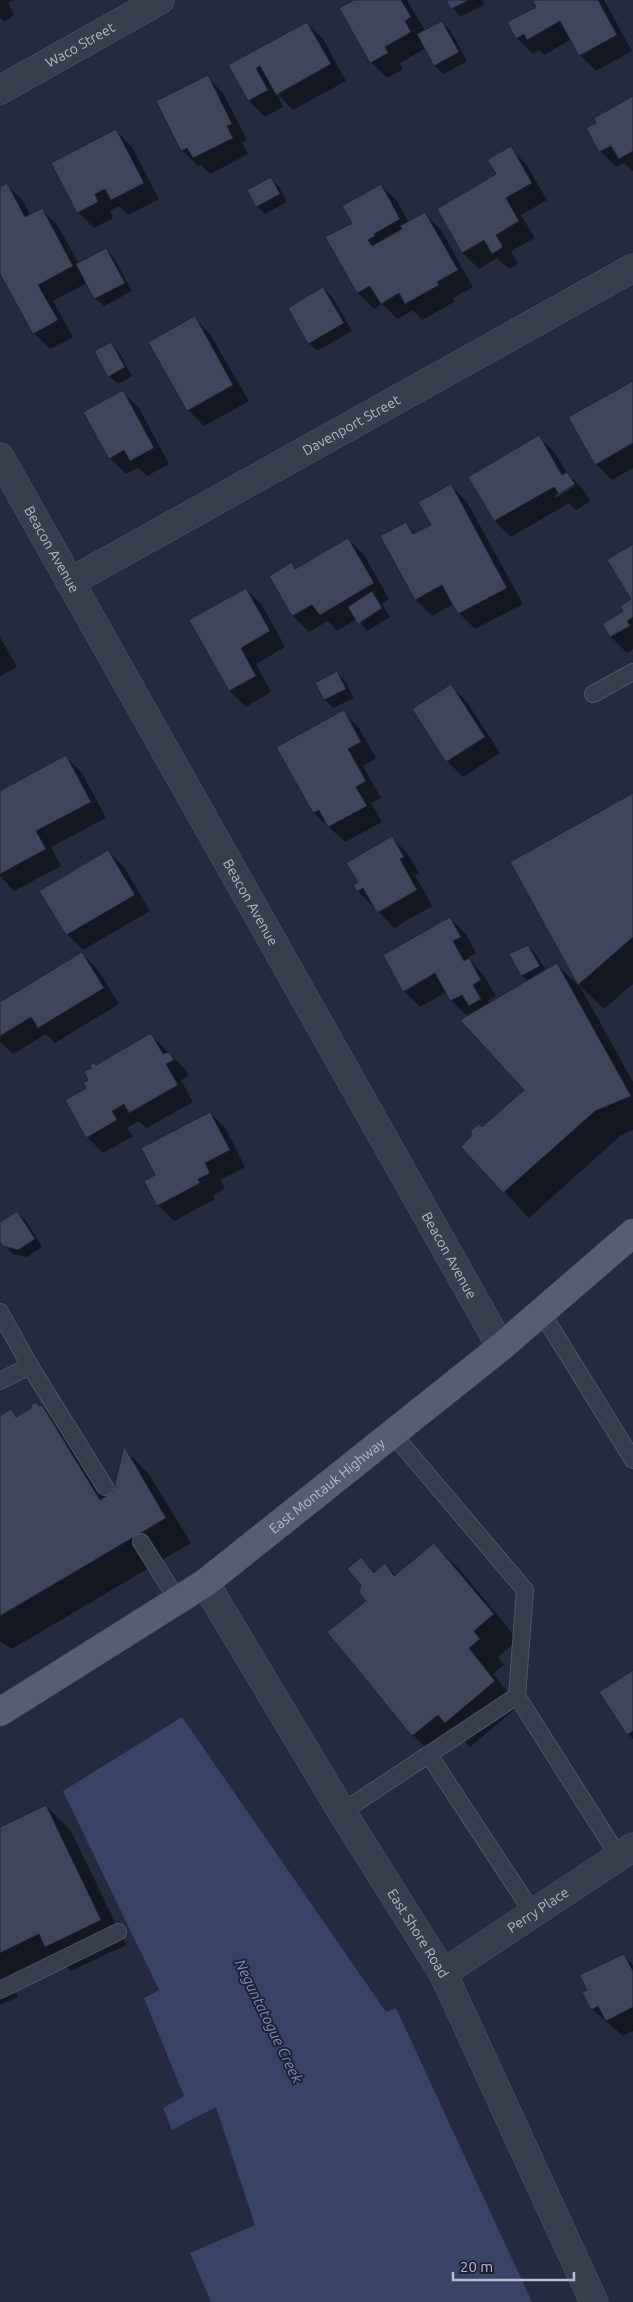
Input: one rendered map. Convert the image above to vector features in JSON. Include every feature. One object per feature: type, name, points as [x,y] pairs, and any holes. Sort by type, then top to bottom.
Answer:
[{"type":"main road","name":"East Montauk Highway","points":[[0,1712],[205,1583],[501,1347],[633,1233]]},
{"type":"street","name":"Waco Street","points":[[0,90],[160,0]]},
{"type":"street","name":"Davenport Street","points":[[70,582],[633,268]]},
{"type":"street","name":"Beacon Avenue","points":[[0,457],[501,1347]]},
{"type":"street","name":"East Shore Road","points":[[205,1583],[342,1812],[443,1973],[594,2302]]},
{"type":"street","name":"Perry Place","points":[[443,1973],[626,1852]]},
{"type":"lane","points":[[593,694],[633,672]]},
{"type":"lane","points":[[0,1312],[30,1366],[106,1487]]},
{"type":"lane","points":[[542,1313],[633,1460]]},
{"type":"lane","points":[[0,1381],[30,1366]]},
{"type":"lane","points":[[393,1434],[525,1590],[517,1696],[626,1852]]},
{"type":"lane","points":[[141,1542],[177,1600]]},
{"type":"lane","points":[[342,1812],[517,1696]]},
{"type":"lane","points":[[429,1755],[533,1913]]},
{"type":"lane","points":[[0,1990],[118,1932]]},
{"type":"water","name":"Neguntatogue Creek","points":[[182,1717],[386,2012],[396,2008],[532,2302],[211,2302],[190,2253],[255,2225],[216,2107],[172,2130],[163,2108],[184,2096],[144,1998],[159,1990],[63,1791]]},
{"type":"building","points":[[354,0],[401,0],[411,17],[405,21],[411,32],[385,47],[388,53],[370,63],[339,8]]},
{"type":"building","points":[[446,0],[469,0],[451,9]]},
{"type":"building","points":[[532,0],[598,0],[617,35],[579,56],[560,21],[527,40],[524,34],[516,39],[507,22],[536,7]]},
{"type":"building","points":[[442,21],[459,52],[434,66],[417,34]]},
{"type":"building","points":[[307,22],[331,64],[276,95],[260,66],[256,68],[268,90],[248,101],[228,65]]},
{"type":"building","points":[[208,75],[232,124],[227,126],[233,138],[193,158],[187,148],[181,151],[156,101]]},
{"type":"building","points":[[633,96],[633,151],[619,159],[611,146],[599,152],[586,128],[596,123],[594,118]]},
{"type":"building","points":[[116,129],[144,183],[111,200],[105,189],[95,194],[98,202],[77,213],[51,163]]},
{"type":"building","points":[[511,146],[532,183],[506,198],[519,221],[496,235],[503,247],[492,254],[484,240],[462,253],[437,209],[496,174],[487,160]]},
{"type":"building","points":[[271,177],[280,194],[256,207],[247,190]]},
{"type":"building","points":[[7,183],[25,217],[42,208],[73,266],[38,285],[58,320],[33,334],[0,274],[0,187]]},
{"type":"building","points":[[381,184],[400,219],[374,234],[375,236],[368,240],[372,246],[402,229],[400,226],[425,212],[458,270],[437,282],[439,285],[405,304],[399,293],[381,304],[370,286],[357,293],[325,237],[352,223],[342,206]]},
{"type":"building","points":[[106,248],[125,283],[94,299],[76,264]]},
{"type":"building","points":[[323,287],[344,323],[308,344],[288,308]]},
{"type":"building","points":[[195,316],[233,385],[187,411],[148,342]]},
{"type":"building","points":[[111,342],[125,367],[108,377],[94,351]]},
{"type":"building","points":[[633,381],[633,443],[595,465],[568,417]]},
{"type":"building","points":[[123,390],[154,448],[130,461],[124,450],[109,459],[83,412]]},
{"type":"building","points":[[539,435],[562,475],[567,472],[575,484],[559,494],[554,487],[494,521],[468,477]]},
{"type":"building","points":[[451,484],[507,588],[458,614],[442,585],[415,600],[380,536],[406,522],[413,534],[431,525],[418,502]]},
{"type":"building","points":[[348,538],[374,583],[320,615],[312,605],[292,616],[269,576],[292,562],[295,569]]},
{"type":"building","points":[[633,544],[633,617],[627,621],[630,626],[610,637],[602,624],[623,611],[620,606],[631,599],[607,560]]},
{"type":"building","points":[[246,588],[270,631],[241,648],[256,676],[229,691],[189,620]]},
{"type":"building","points":[[372,591],[382,608],[358,624],[348,607]]},
{"type":"building","points":[[337,671],[346,689],[324,700],[315,683]]},
{"type":"building","points":[[451,684],[485,737],[446,762],[412,709]]},
{"type":"building","points":[[344,710],[361,742],[348,749],[366,781],[356,787],[367,806],[328,827],[319,810],[313,813],[276,747]]},
{"type":"building","points":[[66,755],[91,802],[36,831],[46,849],[0,874],[0,791]]},
{"type":"building","points":[[633,793],[633,937],[578,985],[510,862]]},
{"type":"building","points":[[392,836],[404,857],[400,859],[417,890],[377,913],[363,888],[357,892],[353,885],[358,882],[346,863]]},
{"type":"building","points":[[108,850],[135,895],[66,935],[39,891]]},
{"type":"building","points":[[450,917],[461,937],[453,941],[464,961],[469,958],[481,980],[473,985],[481,999],[469,1006],[462,995],[450,1001],[435,973],[403,992],[383,955]]},
{"type":"building","points":[[528,945],[540,966],[521,976],[509,954]]},
{"type":"building","points":[[82,952],[104,988],[38,1028],[31,1017],[0,1036],[0,1002]]},
{"type":"building","points":[[557,963],[631,1096],[595,1111],[503,1193],[461,1147],[471,1136],[471,1130],[479,1124],[482,1127],[524,1090],[460,1020]]},
{"type":"building","points":[[151,1033],[163,1054],[169,1052],[174,1060],[166,1064],[178,1085],[129,1113],[124,1104],[112,1111],[117,1120],[86,1138],[65,1100],[86,1088],[83,1083],[88,1080],[84,1072],[91,1068],[90,1065],[94,1062],[96,1065]]},
{"type":"building","points":[[210,1112],[230,1150],[205,1163],[210,1173],[198,1179],[200,1183],[157,1206],[144,1181],[155,1175],[141,1148]]},
{"type":"building","points":[[17,1211],[35,1239],[18,1250],[3,1246],[0,1242],[0,1222]]},
{"type":"building","points":[[36,1402],[39,1406],[42,1405],[100,1500],[113,1492],[124,1446],[166,1518],[0,1616],[0,1416],[11,1409],[16,1417],[31,1408],[31,1405]]},
{"type":"building","points":[[434,1543],[494,1614],[474,1631],[480,1639],[469,1648],[495,1681],[445,1723],[438,1715],[412,1736],[327,1632],[366,1601],[359,1593],[361,1585],[347,1569],[361,1557],[374,1573],[385,1563],[394,1576]]},
{"type":"building","points":[[633,1670],[633,1731],[627,1735],[599,1692]]},
{"type":"building","points":[[46,1805],[101,1920],[45,1947],[39,1934],[0,1953],[0,1827]]},
{"type":"building","points":[[624,1954],[633,1971],[633,2007],[606,2021],[598,2006],[591,2010],[582,1992],[587,1990],[579,1975]]}]
